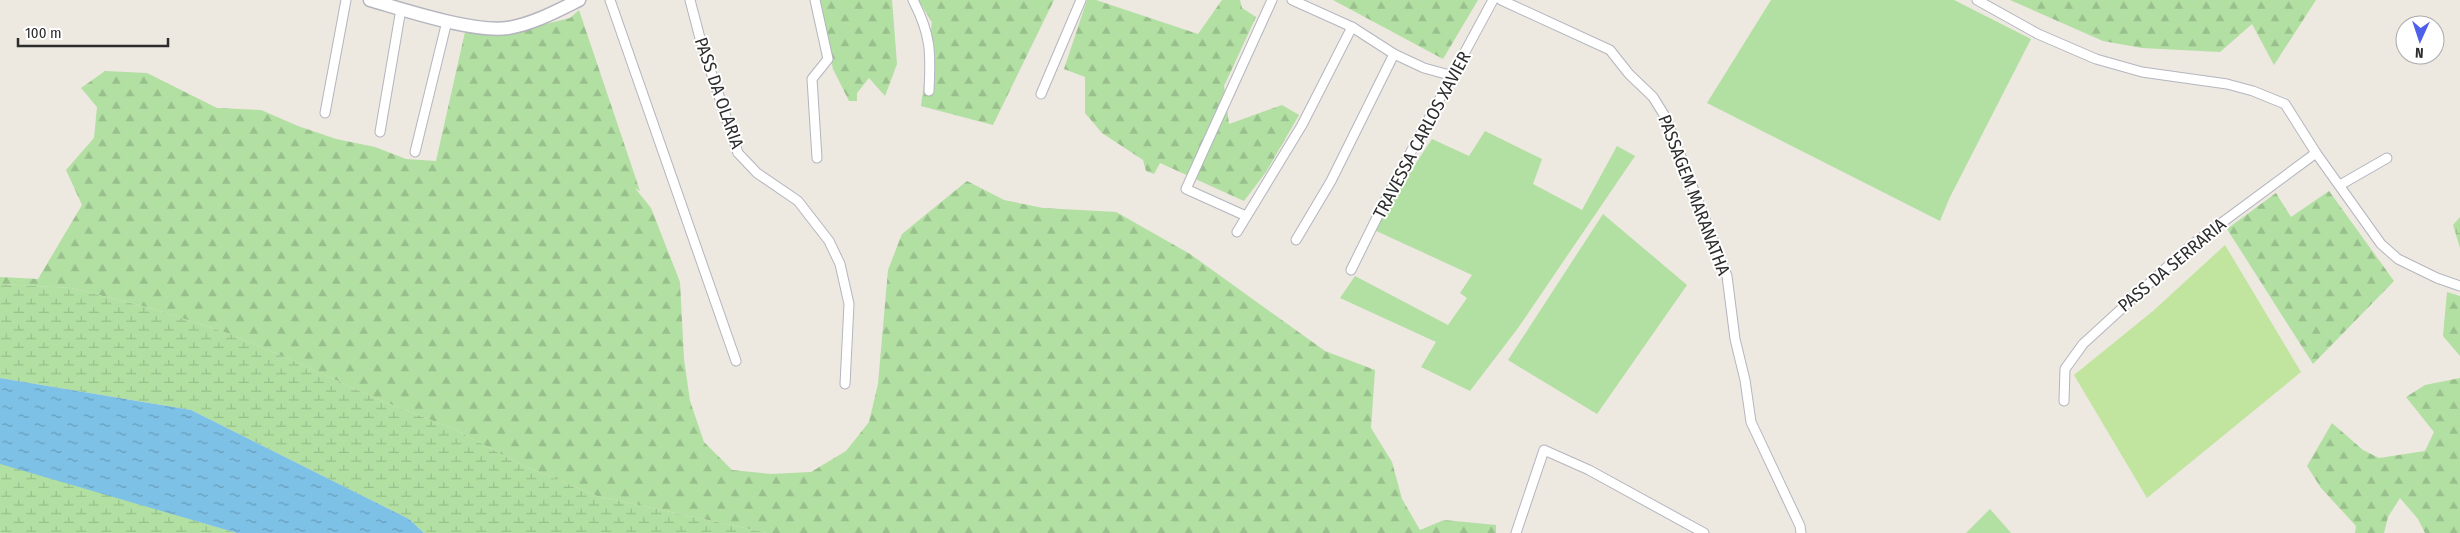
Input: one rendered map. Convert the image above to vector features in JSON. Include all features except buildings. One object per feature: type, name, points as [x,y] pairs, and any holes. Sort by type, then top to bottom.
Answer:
[{"type":"street","points":[[325,113],[346,0]]},
{"type":"street","points":[[370,0],[447,21],[493,28],[508,28],[531,22],[580,0]]},
{"type":"street","points":[[610,0],[736,361]]},
{"type":"street","name":"PASS DA OLARIA","points":[[690,0],[701,42],[738,153],[757,172],[798,201],[829,241],[840,264],[849,304],[845,384]]},
{"type":"street","points":[[815,0],[828,59],[812,79],[817,158]]},
{"type":"street","points":[[913,0],[925,23],[931,54],[929,91]]},
{"type":"street","points":[[1041,94],[1081,0]]},
{"type":"street","points":[[1246,216],[1186,189],[1272,0]]},
{"type":"street","points":[[1292,0],[1352,27],[1394,54],[1424,68],[1453,76]]},
{"type":"street","name":"TRAVESSA CARLOS XAVIER","points":[[1350,270],[1493,0]]},
{"type":"street","name":"PASSAGEM MARANATHA","points":[[1501,0],[1610,50],[1629,74],[1653,97],[1666,118],[1727,276],[1735,339],[1745,380],[1751,422],[1801,530]]},
{"type":"street","points":[[1977,0],[2038,34],[2096,59],[2142,72],[2227,84],[2253,90],[2285,104],[2316,153],[2381,244],[2398,259],[2437,278],[2460,286]]},
{"type":"street","points":[[380,132],[401,9]]},
{"type":"street","points":[[415,152],[447,21]]},
{"type":"street","points":[[1237,232],[1302,125],[1352,27]]},
{"type":"street","points":[[1296,240],[1331,181],[1394,54]]},
{"type":"street","name":"PASS DA SERRARIA","points":[[2064,401],[2065,369],[2083,344],[2189,247],[2316,153]]},
{"type":"street","points":[[2340,186],[2387,158]]},
{"type":"street","points":[[1516,533],[1544,450],[1589,470],[1704,533]]},
{"type":"green space","points":[[819,0],[892,0],[897,64],[885,96],[869,78],[857,93],[857,101],[849,101],[833,69]]},
{"type":"green space","points":[[918,0],[1054,0],[993,125],[921,106],[932,22]]},
{"type":"green space","points":[[1087,0],[1096,0],[1198,34],[1222,0],[1240,0],[1242,8],[1256,17],[1224,86],[1229,124],[1282,105],[1299,115],[1266,172],[1244,201],[1160,163],[1154,174],[1146,171],[1143,160],[1102,133],[1085,113],[1085,77],[1064,69]]},
{"type":"green space","points":[[1333,0],[1478,0],[1443,59]]},
{"type":"green space","points":[[1771,0],[1954,0],[2031,39],[1949,199],[1940,221],[1707,103]]},
{"type":"green space","points":[[2010,0],[2316,0],[2274,65],[2252,24],[2220,52],[2142,48],[2103,41]]},
{"type":"green space","points":[[579,10],[640,191],[635,188],[651,208],[680,282],[684,359],[690,401],[704,442],[732,470],[771,474],[811,472],[846,451],[869,422],[878,384],[888,270],[902,234],[967,181],[1004,200],[1043,208],[1116,212],[1190,254],[1325,351],[1375,370],[1371,428],[1392,462],[1402,499],[1420,530],[1444,520],[1496,525],[1496,533],[767,533],[597,496],[522,465],[454,429],[377,399],[230,334],[154,309],[71,288],[0,284],[0,277],[38,279],[82,205],[66,170],[94,138],[97,107],[81,88],[105,71],[147,73],[217,108],[261,110],[298,126],[336,139],[375,147],[406,159],[436,161],[465,32],[509,33],[570,18]]},
{"type":"green space","points":[[1485,131],[1542,159],[1533,184],[1582,210],[1617,146],[1635,156],[1518,328],[1470,391],[1421,367],[1436,342],[1340,298],[1355,276],[1448,325],[1467,298],[1460,293],[1472,275],[1372,229],[1432,139],[1469,156]]},
{"type":"green space","points":[[2329,191],[2394,281],[2313,364],[2227,229],[2276,193],[2291,217]]},
{"type":"green space","points":[[1603,214],[1687,285],[1597,414],[1508,360]]},
{"type":"green space","points":[[2460,217],[2460,248],[2453,225]]},
{"type":"green space","points":[[2225,245],[2301,372],[2147,498],[2074,375],[2153,311]]},
{"type":"green space","points":[[0,284],[71,288],[154,309],[230,334],[377,399],[454,429],[522,465],[597,496],[767,533],[424,533],[409,519],[191,410],[0,378]]},
{"type":"green space","points":[[2447,292],[2460,296],[2460,356],[2443,336]]},
{"type":"green space","points":[[2460,378],[2460,533],[2425,533],[2418,519],[2400,498],[2388,517],[2384,533],[2355,533],[2356,526],[2321,488],[2307,466],[2332,423],[2363,450],[2379,458],[2425,451],[2434,432],[2406,397],[2425,385]]},
{"type":"green space","points":[[0,464],[5,464],[237,533],[0,533]]},
{"type":"green space","points":[[1990,509],[2011,533],[1966,533]]},
{"type":"water","points":[[0,378],[191,410],[409,519],[424,533],[237,533],[0,464]]}]
